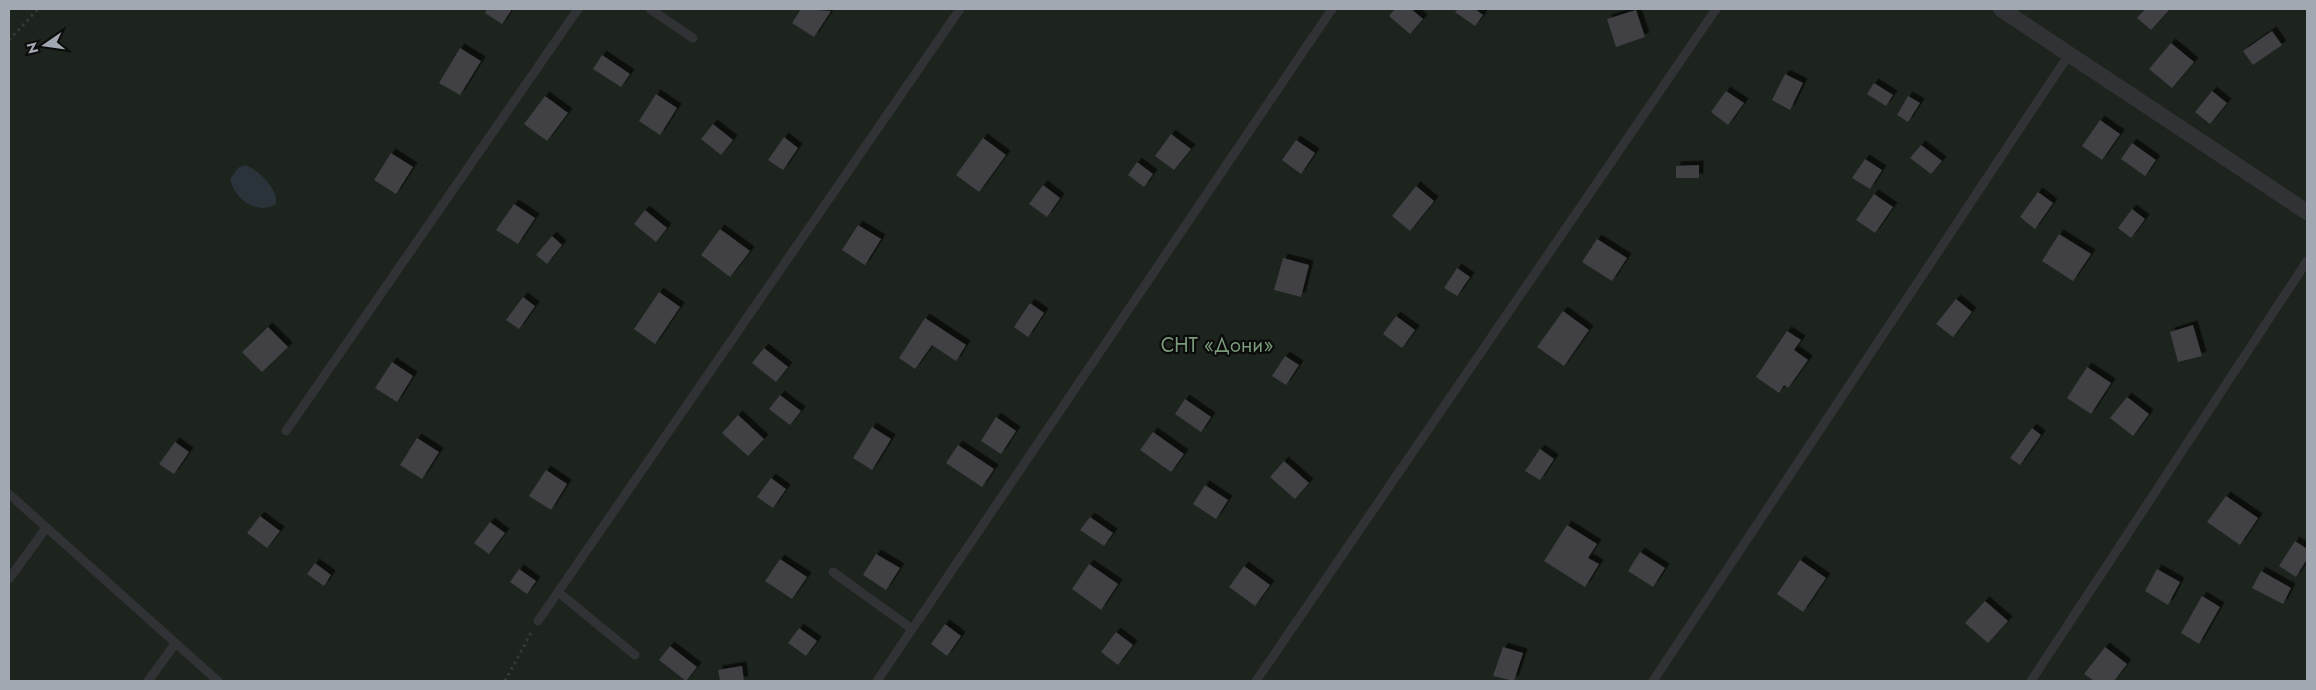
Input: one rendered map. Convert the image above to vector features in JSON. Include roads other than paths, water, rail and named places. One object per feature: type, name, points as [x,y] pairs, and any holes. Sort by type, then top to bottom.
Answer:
[{"type":"street","points":[[2001,9],[2307,212]]},
{"type":"lane","points":[[286,430],[578,9]]},
{"type":"lane","points":[[650,9],[693,38]]},
{"type":"lane","points":[[538,621],[960,9]]},
{"type":"lane","points":[[877,681],[1332,9]]},
{"type":"lane","points":[[1256,681],[1716,9]]},
{"type":"lane","points":[[1653,681],[2070,53]]},
{"type":"lane","points":[[2031,681],[2307,261]]},
{"type":"lane","points":[[9,494],[218,681]]},
{"type":"lane","points":[[9,579],[46,528]]},
{"type":"lane","points":[[833,572],[912,629]]},
{"type":"lane","points":[[558,592],[635,655]]},
{"type":"lane","points":[[148,681],[175,644]]},
{"type":"park label","name":"СНТ «Дони»","points":[[1217,345]]}]
